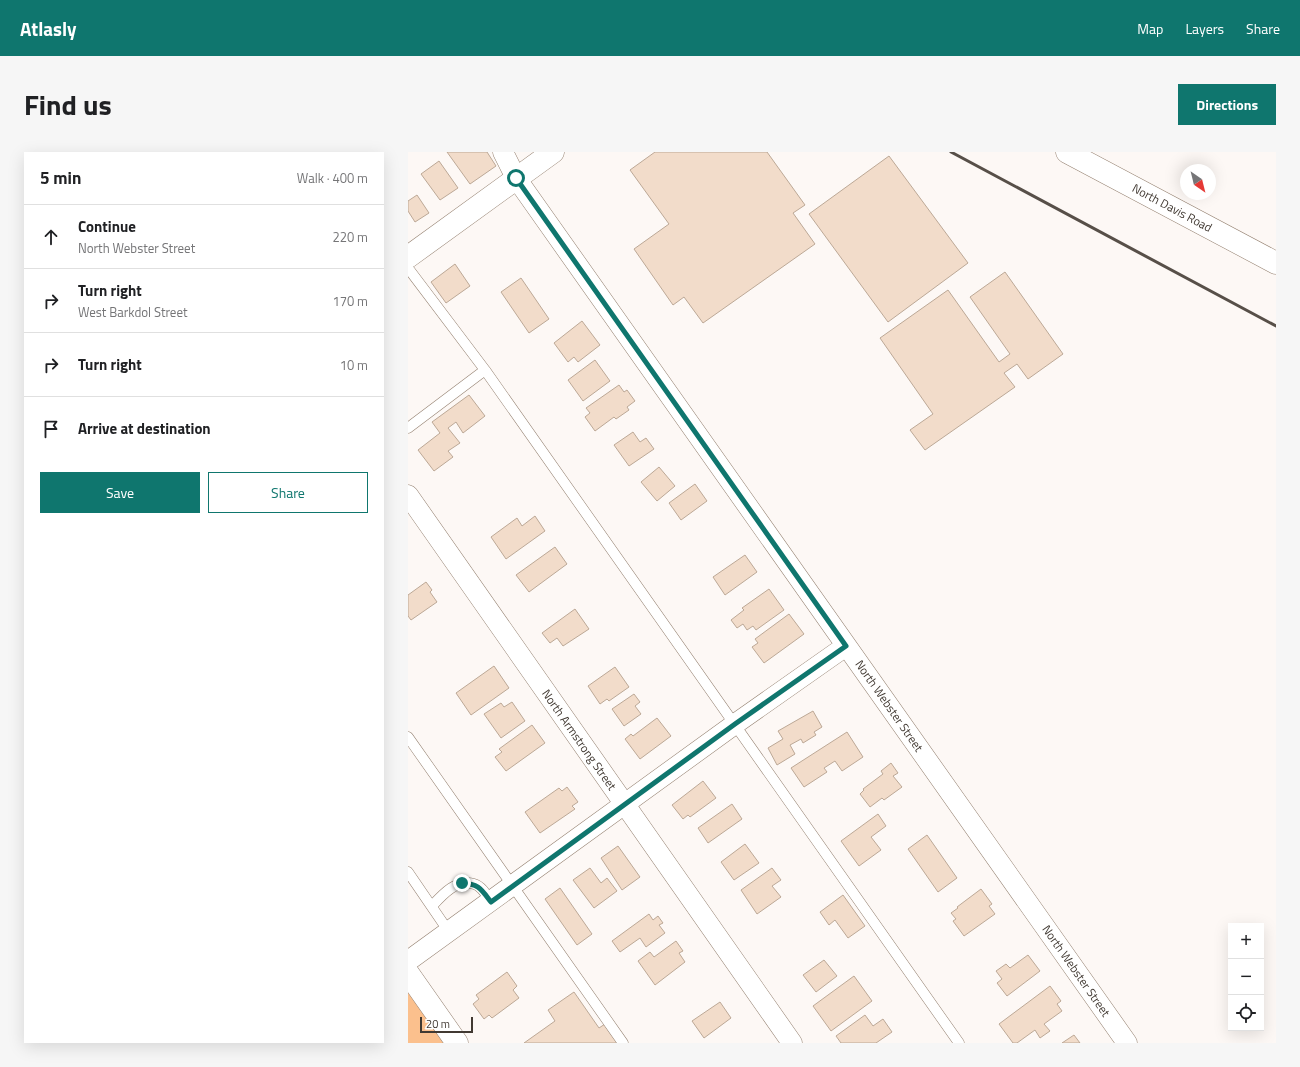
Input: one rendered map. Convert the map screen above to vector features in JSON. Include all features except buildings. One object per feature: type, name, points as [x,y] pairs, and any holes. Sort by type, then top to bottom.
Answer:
[{"type":"street","name":"North Webster Street","points":[[503,152],[516,178],[1127,1043]]},
{"type":"street","points":[[408,257],[553,152]]},
{"type":"street","name":"North Davis Road","points":[[1067,152],[1276,263]]},
{"type":"street","name":"North Armstrong Street","points":[[408,495],[792,1043]]},
{"type":"street","points":[[408,961],[735,724],[846,646]]},
{"type":"street","points":[[408,973],[457,1043]]},
{"type":"lane","points":[[408,268],[485,370],[958,1043]]},
{"type":"lane","points":[[408,428],[485,370]]},
{"type":"lane","points":[[408,737],[623,1043]]},
{"type":"lane","points":[[408,872],[450,932]]},
{"type":"lane","points":[[432,906],[444,892],[462,883],[474,884],[482,889],[491,902]]},
{"type":"shaded area","points":[[408,973],[457,1043],[408,1043]]},
{"type":"railway","points":[[951,152],[1276,326]]},
{"type":"route","points":[[462,883],[474,884],[482,889],[491,902],[735,724],[846,646],[516,178]]}]
